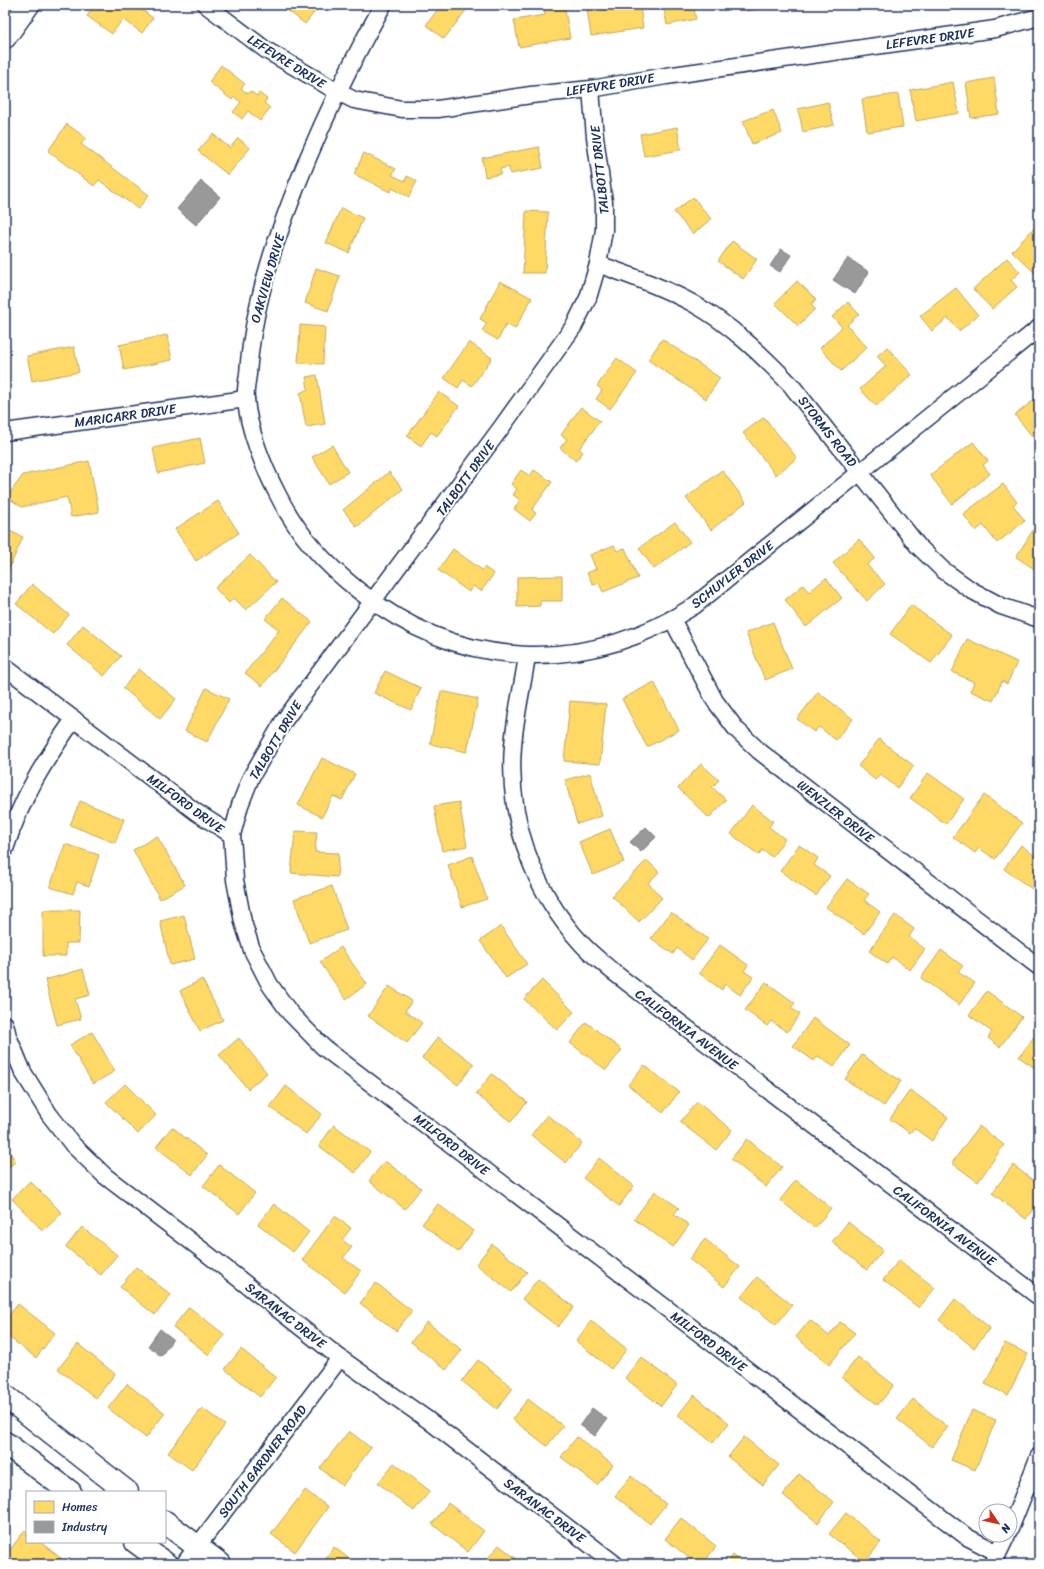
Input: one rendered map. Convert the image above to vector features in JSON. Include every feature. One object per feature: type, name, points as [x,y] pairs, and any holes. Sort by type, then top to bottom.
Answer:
[{"type":"street","points":[[5,37],[28,5]]},
{"type":"street","name":"LEFEVRE DRIVE","points":[[206,5],[278,58],[338,92],[354,100],[367,104],[402,109],[438,109],[531,95],[591,89],[666,76],[995,29],[1039,17]]},
{"type":"street","name":"OAKVIEW DRIVE","points":[[372,601],[332,569],[308,543],[287,514],[267,472],[251,428],[246,399],[252,326],[263,282],[285,216],[312,146],[360,47],[383,5]]},
{"type":"street","name":"TALBOTT DRIVE","points":[[232,835],[240,805],[251,777],[283,722],[372,601],[428,529],[574,326],[588,298],[598,264],[604,230],[604,202],[595,138],[591,89]]},
{"type":"street","name":"STORMS ROAD","points":[[598,264],[645,281],[694,304],[732,330],[771,364],[791,385],[918,546],[943,570],[971,590],[1001,606],[1039,619]]},
{"type":"street","name":"SCHUYLER DRIVE","points":[[372,601],[418,628],[457,643],[490,652],[527,656],[572,653],[609,646],[639,636],[694,606],[1039,328]]},
{"type":"street","name":"MARICARR DRIVE","points":[[5,432],[246,399]]},
{"type":"street","name":"WENZLER DRIVE","points":[[672,619],[715,701],[742,735],[759,751],[1039,967]]},
{"type":"street","name":"CALIFORNIA AVENUE","points":[[527,656],[513,745],[513,777],[517,813],[526,851],[540,883],[560,917],[582,944],[612,971],[1039,1297]]},
{"type":"street","name":"MILFORD DRIVE","points":[[5,667],[196,812],[232,835],[235,880],[243,922],[252,950],[270,985],[290,1013],[313,1038],[995,1559]]},
{"type":"street","points":[[5,849],[14,821],[30,785],[53,748],[74,719]]},
{"type":"street","name":"SARANAC DRIVE","points":[[5,1024],[8,1036],[23,1072],[49,1114],[73,1145],[104,1176],[213,1258],[340,1358],[428,1420],[615,1564]]},
{"type":"street","name":"SOUTH GARDNER ROAD","points":[[184,1564],[340,1358]]},
{"type":"street","points":[[5,1396],[126,1491]]},
{"type":"street","points":[[5,1443],[69,1491]]},
{"type":"street","points":[[1018,1509],[1039,1456]]},
{"type":"street","points":[[166,1523],[220,1564]]},
{"type":"street","points":[[137,1543],[166,1564]]},
{"type":"street","points":[[995,1559],[1003,1543]]},
{"type":"building: Homes","points":[[95,5],[135,5],[153,18],[142,33],[123,19],[112,34],[87,16]]},
{"type":"building: Homes","points":[[281,5],[320,5],[305,24]]},
{"type":"building: Homes","points":[[441,5],[470,5],[444,39],[426,25]]},
{"type":"building: Homes","points":[[543,5],[564,5],[570,38],[519,47],[514,20],[545,15]]},
{"type":"building: Homes","points":[[616,5],[640,5],[643,28],[591,36],[587,9]]},
{"type":"building: Homes","points":[[663,5],[693,5],[696,19],[667,25]]},
{"type":"building: Homes","points":[[746,5],[775,5],[775,7],[747,11]]},
{"type":"building: Homes","points":[[221,65],[245,84],[241,88],[248,94],[250,91],[257,96],[259,93],[267,99],[264,103],[270,108],[260,121],[248,111],[242,119],[233,112],[241,102],[234,97],[232,100],[209,82]]},
{"type":"building: Homes","points":[[994,78],[999,114],[971,118],[966,83]]},
{"type":"building: Homes","points":[[953,82],[959,113],[916,121],[910,90]]},
{"type":"building: Homes","points":[[898,94],[903,127],[867,132],[862,99]]},
{"type":"building: Homes","points":[[828,102],[834,125],[803,132],[798,109]]},
{"type":"building: Homes","points":[[773,110],[782,133],[752,144],[743,121]]},
{"type":"building: Homes","points":[[67,124],[86,138],[81,144],[149,195],[138,209],[99,180],[94,186],[48,151]]},
{"type":"building: Homes","points":[[677,127],[681,150],[644,156],[640,134]]},
{"type":"building: Homes","points":[[213,134],[230,148],[238,138],[250,148],[228,175],[198,151]]},
{"type":"building: Homes","points":[[539,147],[543,168],[510,174],[509,167],[500,169],[501,174],[485,177],[482,158]]},
{"type":"building: Homes","points":[[364,153],[396,169],[392,175],[405,181],[407,176],[417,181],[409,197],[392,188],[390,192],[354,174]]},
{"type":"building: Homes","points":[[693,197],[711,219],[693,234],[674,212]]},
{"type":"building: Homes","points":[[341,208],[363,218],[349,253],[326,243]]},
{"type":"building: Homes","points":[[526,211],[548,212],[545,273],[523,273]]},
{"type":"building: Homes","points":[[1039,223],[1039,269],[1035,273],[1012,251]]},
{"type":"building: Homes","points":[[732,241],[757,259],[743,279],[718,261]]},
{"type":"building: Homes","points":[[1007,258],[1020,272],[1011,280],[1017,287],[992,309],[973,289]]},
{"type":"building: Homes","points":[[316,268],[340,276],[328,311],[305,303]]},
{"type":"building: Homes","points":[[500,281],[532,298],[515,329],[506,324],[498,340],[482,331],[487,323],[480,319]]},
{"type":"building: Homes","points":[[797,281],[816,299],[811,305],[815,309],[798,326],[775,303]]},
{"type":"building: Homes","points":[[956,288],[978,315],[959,331],[948,318],[932,331],[920,316]]},
{"type":"building: Homes","points":[[848,302],[859,314],[847,325],[867,347],[841,371],[820,348],[842,327],[832,317]]},
{"type":"building: Homes","points":[[300,325],[325,327],[323,364],[298,363]]},
{"type":"building: Homes","points":[[167,335],[172,360],[124,370],[119,345]]},
{"type":"building: Homes","points":[[662,339],[720,378],[706,399],[648,360]]},
{"type":"building: Homes","points":[[469,342],[492,358],[472,386],[463,380],[458,388],[444,378]]},
{"type":"building: Homes","points":[[74,347],[79,372],[32,381],[27,356]]},
{"type":"building: Homes","points":[[887,347],[912,375],[876,406],[860,389],[886,366],[877,356]]},
{"type":"building: Homes","points":[[617,358],[637,373],[610,409],[596,399],[602,390],[597,386]]},
{"type":"building: Homes","points":[[317,375],[325,424],[306,427],[300,393],[308,389],[306,377]]},
{"type":"building: Homes","points":[[439,392],[459,406],[437,436],[431,432],[421,446],[407,436]]},
{"type":"building: Homes","points":[[1039,396],[1039,439],[1036,441],[1015,415]]},
{"type":"building: Homes","points":[[581,407],[600,421],[579,449],[583,452],[576,461],[560,448],[567,439],[561,435]]},
{"type":"building: Homes","points":[[764,417],[797,458],[776,475],[743,433]]},
{"type":"building: Homes","points":[[200,438],[205,463],[158,473],[153,448]]},
{"type":"building: Homes","points":[[973,442],[988,461],[983,465],[990,474],[952,504],[930,475]]},
{"type":"building: Homes","points":[[332,445],[348,472],[329,484],[312,457]]},
{"type":"building: Homes","points":[[89,461],[99,512],[71,517],[67,497],[22,507],[7,497],[23,475]]},
{"type":"building: Homes","points":[[521,470],[530,476],[534,470],[552,482],[532,510],[536,513],[530,521],[514,509],[520,500],[513,495],[517,489],[511,484]]},
{"type":"building: Homes","points":[[722,470],[746,502],[711,530],[686,498]]},
{"type":"building: Homes","points":[[389,472],[403,489],[357,527],[343,510]]},
{"type":"building: Homes","points":[[1003,484],[1017,502],[1013,505],[1025,521],[997,543],[983,525],[976,531],[963,514]]},
{"type":"building: Homes","points":[[218,501],[239,533],[196,561],[175,529]]},
{"type":"building: Homes","points":[[675,522],[690,542],[654,569],[639,548]]},
{"type":"building: Homes","points":[[1035,527],[1039,530],[1039,572],[1016,557]]},
{"type":"building: Homes","points":[[5,529],[23,537],[5,578]]},
{"type":"building: Homes","points":[[859,539],[875,558],[867,565],[885,584],[867,601],[833,563]]},
{"type":"building: Homes","points":[[614,545],[617,551],[625,548],[638,578],[603,592],[599,583],[593,585],[587,573],[596,569],[590,555]]},
{"type":"building: Homes","points":[[453,549],[482,570],[484,567],[494,574],[481,591],[473,586],[469,592],[438,570]]},
{"type":"building: Homes","points":[[250,555],[276,582],[246,610],[234,598],[229,603],[215,588]]},
{"type":"building: Homes","points":[[562,576],[562,601],[540,601],[540,606],[517,607],[517,577]]},
{"type":"building: Homes","points":[[826,578],[842,598],[806,627],[785,600],[803,585],[809,592]]},
{"type":"building: Homes","points":[[32,584],[69,615],[53,634],[16,604]]},
{"type":"building: Homes","points":[[282,598],[312,622],[262,686],[245,673],[279,630],[265,619]]},
{"type":"building: Homes","points":[[911,605],[952,635],[931,663],[890,634]]},
{"type":"building: Homes","points":[[773,622],[792,669],[765,680],[746,633]]},
{"type":"building: Homes","points":[[83,625],[121,656],[104,676],[67,645]]},
{"type":"building: Homes","points":[[967,639],[1017,662],[1007,684],[1002,681],[993,701],[970,691],[974,682],[952,672]]},
{"type":"building: Homes","points":[[139,669],[176,699],[160,719],[123,688]]},
{"type":"building: Homes","points":[[385,671],[421,688],[411,710],[374,693]]},
{"type":"building: Homes","points":[[654,682],[679,730],[647,747],[622,699]]},
{"type":"building: Homes","points":[[206,688],[229,699],[207,742],[185,731]]},
{"type":"building: Homes","points":[[441,691],[478,699],[467,752],[430,744]]},
{"type":"building: Homes","points":[[818,692],[853,719],[836,740],[819,727],[814,732],[797,719]]},
{"type":"building: Homes","points":[[570,701],[606,704],[600,764],[564,761]]},
{"type":"building: Homes","points":[[879,739],[914,766],[897,788],[880,774],[875,780],[858,766]]},
{"type":"building: Homes","points":[[322,758],[355,774],[342,800],[333,796],[322,817],[298,805]]},
{"type":"building: Homes","points":[[701,764],[719,780],[712,787],[726,800],[709,818],[678,788]]},
{"type":"building: Homes","points":[[590,773],[602,816],[577,824],[565,780]]},
{"type":"building: Homes","points":[[928,773],[964,799],[946,824],[910,798]]},
{"type":"building: Homes","points":[[984,795],[1022,823],[995,859],[979,848],[975,853],[953,837]]},
{"type":"building: Homes","points":[[80,801],[124,819],[115,843],[70,825]]},
{"type":"building: Homes","points":[[459,802],[467,846],[442,851],[434,806]]},
{"type":"building: Homes","points":[[752,805],[773,821],[769,827],[785,839],[772,857],[762,850],[759,855],[731,834]]},
{"type":"building: Homes","points":[[610,829],[624,862],[593,875],[579,842]]},
{"type":"building: Homes","points":[[295,831],[317,832],[315,852],[339,853],[337,877],[291,873]]},
{"type":"building: Homes","points":[[157,836],[185,885],[160,899],[133,850]]},
{"type":"building: Homes","points":[[65,844],[99,855],[89,886],[77,882],[73,894],[50,887]]},
{"type":"building: Homes","points":[[799,845],[818,858],[814,865],[830,876],[816,896],[780,871]]},
{"type":"building: Homes","points":[[1021,845],[1039,859],[1039,894],[1004,869]]},
{"type":"building: Homes","points":[[472,856],[487,899],[462,907],[448,865]]},
{"type":"building: Homes","points":[[647,860],[659,872],[648,883],[662,898],[639,922],[612,896]]},
{"type":"building: Homes","points":[[847,879],[869,894],[864,900],[880,912],[864,934],[826,907]]},
{"type":"building: Homes","points":[[332,886],[347,930],[309,943],[294,899]]},
{"type":"building: Homes","points":[[43,910],[80,910],[79,943],[66,943],[66,956],[43,956]]},
{"type":"building: Homes","points":[[671,912],[708,939],[692,960],[677,948],[673,954],[651,938]]},
{"type":"building: Homes","points":[[184,915],[195,959],[170,965],[160,921]]},
{"type":"building: Homes","points":[[895,915],[914,929],[909,937],[925,949],[910,970],[892,957],[887,964],[869,951]]},
{"type":"building: Homes","points":[[501,926],[527,964],[506,978],[480,941]]},
{"type":"building: Homes","points":[[720,945],[748,965],[744,971],[753,977],[740,995],[725,984],[722,990],[699,973]]},
{"type":"building: Homes","points":[[341,947],[367,984],[346,999],[320,962]]},
{"type":"building: Homes","points":[[941,950],[963,966],[958,972],[975,983],[959,1005],[921,978]]},
{"type":"building: Homes","points":[[83,969],[90,995],[75,999],[81,1019],[57,1025],[45,980]]},
{"type":"building: Homes","points":[[202,979],[223,1020],[200,1031],[180,991]]},
{"type":"building: Homes","points":[[542,980],[574,1012],[557,1030],[524,999]]},
{"type":"building: Homes","points":[[766,982],[795,1003],[791,1008],[800,1014],[787,1032],[771,1021],[767,1026],[745,1010]]},
{"type":"building: Homes","points":[[389,986],[412,1001],[405,1011],[422,1023],[407,1043],[368,1016]]},
{"type":"building: Homes","points":[[987,991],[1022,1017],[1000,1047],[988,1038],[992,1032],[969,1015]]},
{"type":"building: Homes","points":[[813,1018],[850,1045],[834,1067],[818,1056],[814,1061],[793,1046]]},
{"type":"building: Homes","points":[[586,1022],[622,1050],[606,1070],[570,1043]]},
{"type":"building: Homes","points":[[1039,1030],[1039,1071],[1019,1057]]},
{"type":"building: Homes","points":[[92,1032],[115,1071],[93,1084],[70,1045]]},
{"type":"building: Homes","points":[[438,1037],[474,1064],[458,1085],[422,1058]]},
{"type":"building: Homes","points":[[239,1038],[267,1073],[248,1089],[219,1055]]},
{"type":"building: Homes","points":[[862,1055],[901,1081],[884,1106],[845,1079]]},
{"type":"building: Homes","points":[[644,1065],[679,1092],[663,1113],[628,1085]]},
{"type":"building: Homes","points":[[492,1074],[527,1102],[511,1122],[476,1094]]},
{"type":"building: Homes","points":[[125,1084],[156,1115],[138,1134],[106,1102]]},
{"type":"building: Homes","points":[[286,1086],[322,1114],[306,1134],[270,1107]]},
{"type":"building: Homes","points":[[910,1090],[948,1117],[932,1141],[914,1128],[910,1133],[890,1119]]},
{"type":"building: Homes","points":[[697,1102],[732,1130],[716,1150],[680,1122]]},
{"type":"building: Homes","points":[[547,1115],[582,1143],[566,1163],[531,1135]]},
{"type":"building: Homes","points":[[334,1125],[370,1152],[355,1173],[319,1146]]},
{"type":"building: Homes","points":[[979,1126],[1004,1145],[978,1182],[952,1163]]},
{"type":"building: Homes","points":[[172,1127],[207,1155],[192,1175],[156,1147]]},
{"type":"building: Homes","points":[[747,1139],[782,1167],[766,1187],[731,1159]]},
{"type":"building: Homes","points":[[5,1144],[16,1162],[5,1169]]},
{"type":"building: Homes","points":[[599,1158],[634,1186],[619,1206],[583,1178]]},
{"type":"building: Homes","points":[[385,1161],[421,1188],[405,1209],[369,1181]]},
{"type":"building: Homes","points":[[219,1165],[255,1193],[239,1214],[203,1186]]},
{"type":"building: Homes","points":[[1013,1165],[1039,1185],[1039,1201],[1026,1219],[992,1193]]},
{"type":"building: Homes","points":[[796,1180],[831,1208],[815,1228],[780,1200]]},
{"type":"building: Homes","points":[[30,1181],[62,1213],[43,1231],[12,1199]]},
{"type":"building: Homes","points":[[655,1191],[679,1208],[674,1214],[689,1225],[673,1247],[634,1219]]},
{"type":"building: Homes","points":[[274,1204],[309,1232],[293,1252],[258,1224]]},
{"type":"building: Homes","points":[[438,1204],[473,1231],[458,1252],[422,1224]]},
{"type":"building: Homes","points":[[335,1216],[351,1228],[342,1240],[352,1247],[343,1258],[361,1271],[345,1292],[302,1260]]},
{"type":"building: Homes","points":[[848,1222],[883,1250],[867,1270],[832,1242]]},
{"type":"building: Homes","points":[[82,1227],[117,1255],[101,1275],[66,1247]]},
{"type":"building: Homes","points":[[705,1239],[740,1267],[724,1287],[689,1259]]},
{"type":"building: Homes","points":[[492,1244],[527,1272],[511,1292],[476,1264]]},
{"type":"building: Homes","points":[[899,1260],[935,1288],[919,1308],[883,1280]]},
{"type":"building: Homes","points":[[136,1267],[171,1295],[155,1315],[120,1287]]},
{"type":"building: Homes","points":[[757,1277],[792,1305],[776,1325],[741,1297]]},
{"type":"building: Homes","points":[[538,1279],[574,1307],[558,1327],[522,1299]]},
{"type":"building: Homes","points":[[376,1283],[412,1311],[396,1331],[360,1303]]},
{"type":"building: Homes","points":[[955,1299],[990,1328],[974,1348],[939,1320]]},
{"type":"building: Homes","points":[[18,1304],[55,1333],[36,1358],[5,1334],[5,1320]]},
{"type":"building: Homes","points":[[189,1307],[225,1335],[209,1355],[173,1327]]},
{"type":"building: Homes","points":[[810,1320],[829,1336],[840,1322],[855,1333],[829,1365],[796,1337]]},
{"type":"building: Homes","points":[[591,1321],[627,1349],[611,1369],[576,1341]]},
{"type":"building: Homes","points":[[427,1322],[462,1350],[446,1370],[411,1342]]},
{"type":"building: Homes","points":[[1005,1343],[1028,1354],[1008,1395],[985,1384]]},
{"type":"building: Homes","points":[[78,1344],[115,1374],[96,1398],[58,1369]]},
{"type":"building: Homes","points":[[241,1349],[276,1377],[260,1397],[225,1369]]},
{"type":"building: Homes","points":[[641,1357],[677,1385],[661,1406],[625,1378]]},
{"type":"building: Homes","points":[[858,1357],[894,1385],[878,1405],[842,1377]]},
{"type":"building: Homes","points":[[478,1360],[513,1388],[497,1409],[462,1381]]},
{"type":"building: Homes","points":[[127,1384],[165,1413],[146,1438],[108,1408]]},
{"type":"building: Homes","points":[[694,1395],[729,1423],[713,1443],[678,1415]]},
{"type":"building: Homes","points":[[528,1399],[563,1426],[547,1446],[512,1419]]},
{"type":"building: Homes","points":[[913,1399],[948,1427],[932,1447],[897,1419]]},
{"type":"building: Homes","points":[[202,1408],[225,1425],[192,1470],[168,1453]]},
{"type":"building: Homes","points":[[972,1410],[996,1420],[975,1470],[951,1460]]},
{"type":"building: Homes","points":[[349,1431],[371,1448],[342,1486],[320,1468]]},
{"type":"building: Homes","points":[[577,1437],[613,1465],[597,1485],[561,1457]]},
{"type":"building: Homes","points":[[744,1437],[779,1465],[763,1485],[728,1457]]},
{"type":"building: Homes","points":[[394,1463],[430,1491],[414,1511],[378,1483]]},
{"type":"building: Homes","points":[[799,1474],[834,1502],[818,1523],[783,1495]]},
{"type":"building: Homes","points":[[631,1476],[666,1504],[650,1524],[615,1496]]},
{"type":"building: Homes","points":[[305,1490],[328,1507],[295,1552],[271,1534]]},
{"type":"building: Homes","points":[[448,1503],[484,1531],[468,1552],[432,1524]]},
{"type":"building: Homes","points":[[846,1513],[881,1542],[865,1562],[829,1534]]},
{"type":"building: Homes","points":[[681,1518],[716,1546],[703,1564],[697,1564],[665,1539]]},
{"type":"building: Homes","points":[[25,1530],[26,1543],[41,1543],[62,1559],[59,1564],[17,1564],[6,1555]]},
{"type":"building: Homes","points":[[499,1545],[523,1564],[483,1564]]},
{"type":"building: Homes","points":[[334,1547],[356,1564],[321,1564]]},
{"type":"building: Homes","points":[[733,1555],[744,1564],[727,1564]]},
{"type":"building: Industry","points":[[201,181],[220,197],[196,225],[177,209]]},
{"type":"building: Industry","points":[[781,249],[791,255],[780,272],[770,266]]},
{"type":"building: Industry","points":[[848,258],[869,272],[855,294],[833,280]]},
{"type":"building: Industry","points":[[646,827],[656,837],[641,852],[630,842]]},
{"type":"building: Industry","points":[[160,1329],[173,1339],[161,1356],[148,1346]]},
{"type":"building: Industry","points":[[592,1408],[607,1419],[595,1436],[580,1425]]}]
